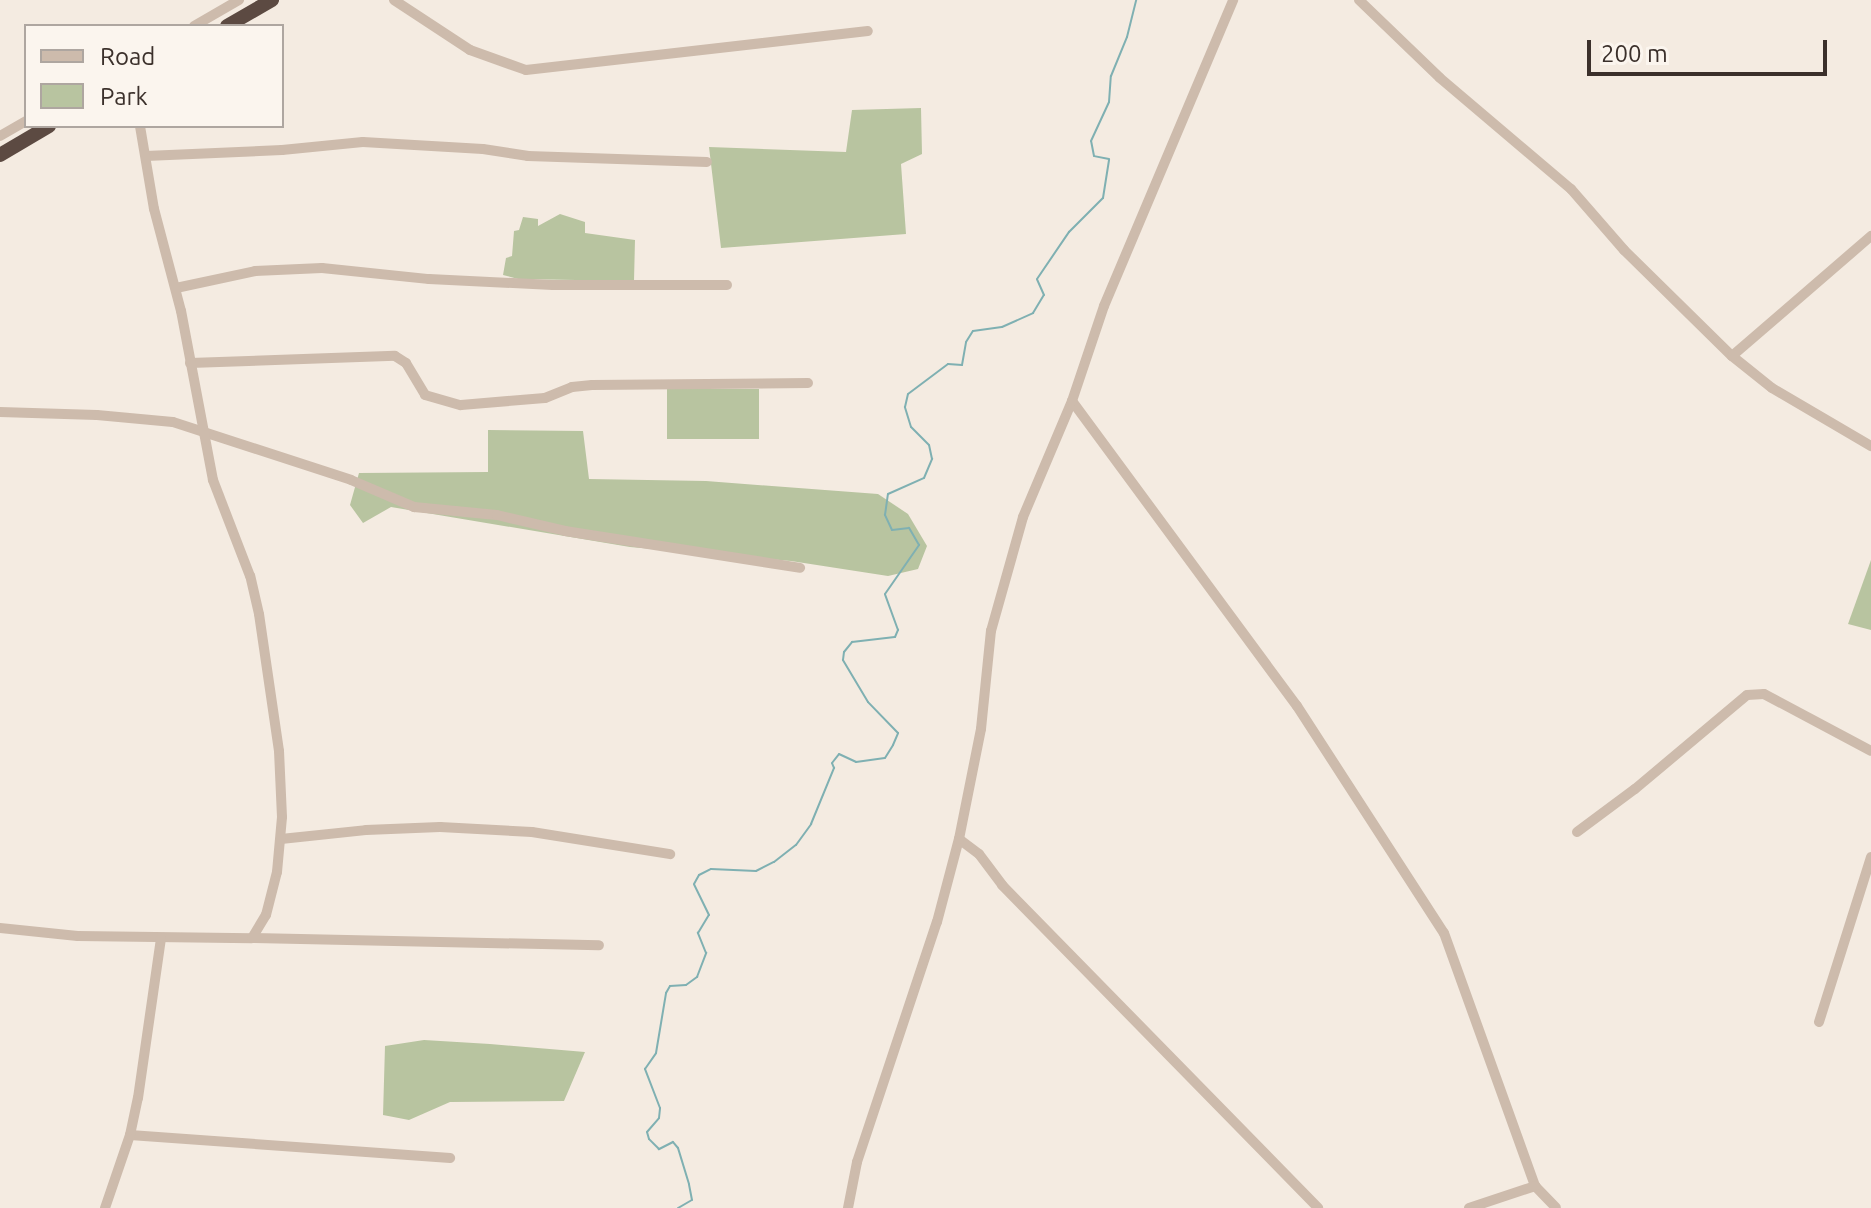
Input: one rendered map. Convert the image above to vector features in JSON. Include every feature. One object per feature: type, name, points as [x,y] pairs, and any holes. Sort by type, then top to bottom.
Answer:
[{"type":"highway","points":[[230,24],[272,0]]},
{"type":"highway","points":[[0,155],[46,128]]},
{"type":"street","points":[[197,24],[239,0]]},
{"type":"street","points":[[394,0],[470,50],[526,70],[868,31]]},
{"type":"street","points":[[848,1208],[857,1162],[937,922],[959,839],[981,729],[991,631],[1023,517],[1072,401],[1104,306],[1233,0]]},
{"type":"street","points":[[1359,0],[1440,78],[1571,189],[1624,250],[1732,356],[1772,388],[1871,446]]},
{"type":"street","points":[[0,136],[24,122]]},
{"type":"street","points":[[140,128],[161,243],[176,288],[199,395],[213,480],[250,576],[259,614],[279,751],[281,839],[273,895],[266,915],[252,938]]},
{"type":"street","points":[[146,156],[282,150],[363,142],[483,149],[528,156],[707,162]]},
{"type":"street","points":[[1732,356],[1871,236]]},
{"type":"street","points":[[176,288],[255,271],[322,268],[429,279],[553,285],[727,285]]},
{"type":"street","points":[[190,363],[395,356],[406,363],[425,395],[461,405],[545,398],[572,387],[592,385],[808,383]]},
{"type":"street","points":[[1072,401],[1297,706],[1444,933],[1535,1186],[1556,1208]]},
{"type":"street","points":[[0,412],[145,418],[203,431],[247,449],[351,480],[414,507],[483,512],[565,531],[800,568]]},
{"type":"street","points":[[1577,832],[1635,789],[1747,695],[1764,694],[1871,751]]},
{"type":"street","points":[[281,839],[366,830],[440,827],[532,832],[670,854]]},
{"type":"street","points":[[959,839],[979,854],[1002,885],[1318,1208]]},
{"type":"street","points":[[1819,1022],[1871,857]]},
{"type":"street","points":[[0,928],[161,939],[599,945]]},
{"type":"street","points":[[105,1208],[130,1135],[145,1061],[161,939]]},
{"type":"street","points":[[130,1135],[450,1158]]},
{"type":"street","points":[[1469,1208],[1535,1186]]},
{"type":"green space","points":[[921,108],[922,154],[901,164],[906,234],[721,248],[709,147],[846,152],[852,110]]},
{"type":"green space","points":[[560,214],[585,222],[585,233],[635,240],[634,281],[518,279],[503,275],[506,258],[512,256],[514,231],[519,230],[523,217],[538,219],[538,226]]},
{"type":"green space","points":[[667,389],[759,389],[759,439],[667,439]]},
{"type":"green space","points":[[488,430],[583,431],[589,479],[706,481],[878,494],[908,514],[927,546],[918,569],[888,576],[791,561],[630,547],[391,507],[363,523],[350,505],[359,473],[488,472]]},
{"type":"green space","points":[[1871,560],[1871,630],[1848,624]]},
{"type":"green space","points":[[424,1040],[585,1052],[564,1101],[450,1102],[409,1120],[383,1115],[385,1046]]},
{"type":"waterway","points":[[678,1208],[692,1200],[689,1184],[678,1148],[673,1142],[659,1149],[649,1139],[647,1132],[659,1118],[660,1108],[645,1069],[656,1053],[666,993],[670,986],[686,985],[697,977],[706,953],[698,933],[709,915],[694,884],[699,875],[711,869],[756,871],[774,862],[796,845],[811,824],[834,768],[832,763],[839,754],[856,762],[885,758],[893,745],[898,733],[868,702],[843,660],[844,652],[852,642],[895,637],[898,630],[885,594],[919,545],[909,528],[892,530],[885,515],[888,494],[924,478],[932,459],[929,445],[911,427],[905,407],[908,394],[948,364],[962,365],[966,342],[973,331],[1002,327],[1033,313],[1044,295],[1037,279],[1069,232],[1103,198],[1109,159],[1094,156],[1091,141],[1109,102],[1111,76],[1127,37],[1136,0]]}]
